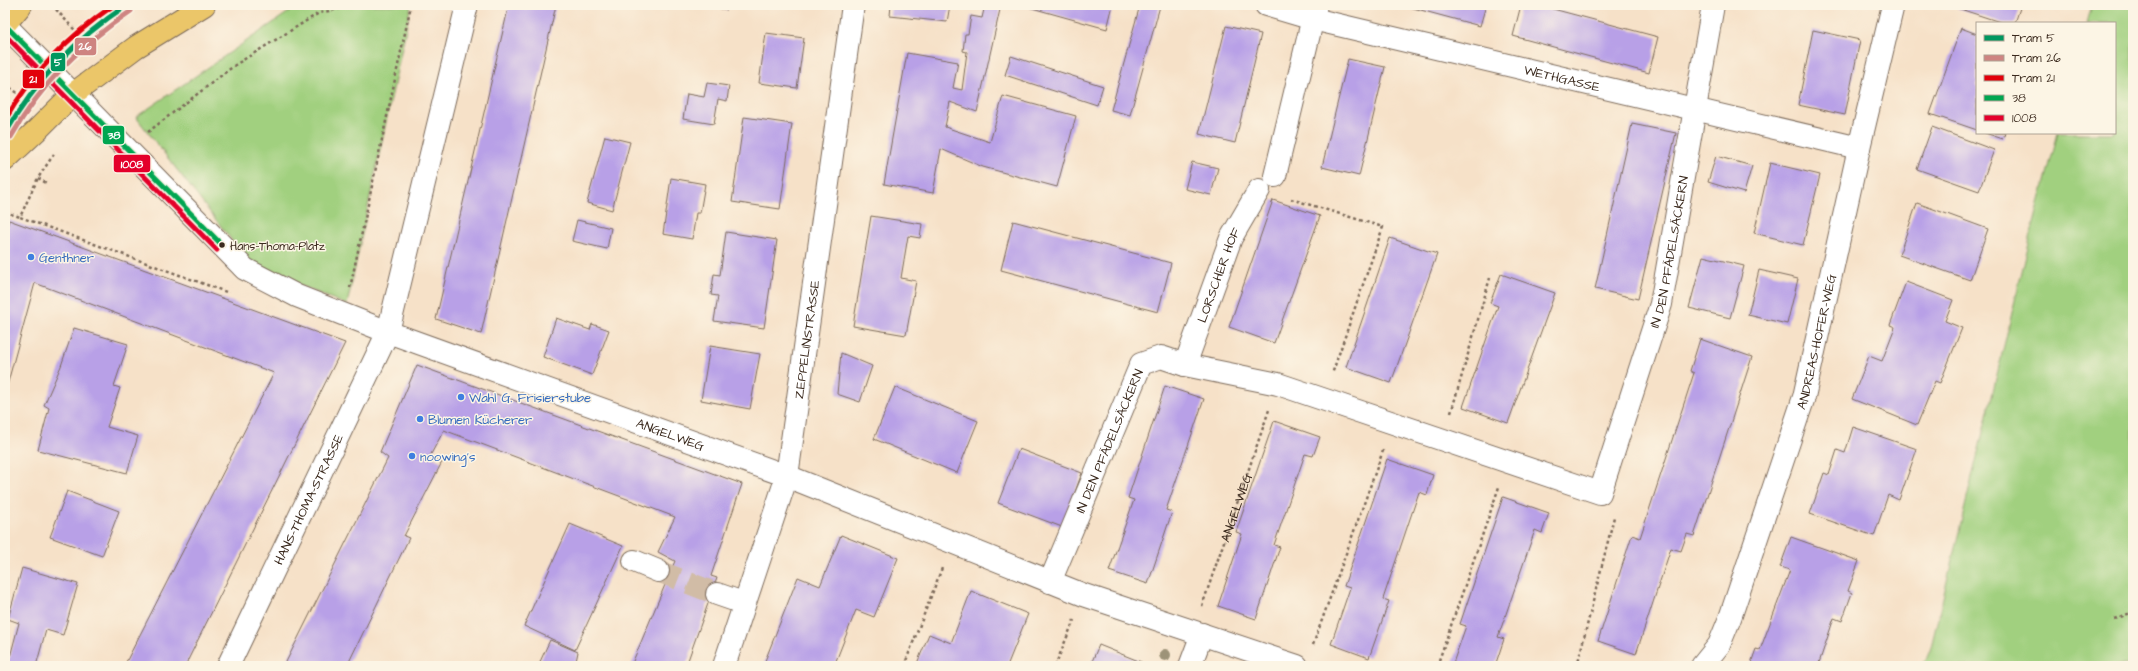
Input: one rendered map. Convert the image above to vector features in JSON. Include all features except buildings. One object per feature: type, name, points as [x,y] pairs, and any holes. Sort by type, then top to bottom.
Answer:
[{"type":"main road","points":[[5,25],[21,5]]},
{"type":"main road","points":[[5,160],[73,94],[136,47],[204,5]]},
{"type":"street","points":[[5,25],[245,269],[297,296],[388,332],[467,5]]},
{"type":"street","name":"ZEPPELINSTRASSE","points":[[724,666],[743,604],[787,476],[853,5]]},
{"type":"street","name":"WETHGASSE","points":[[1266,5],[1314,12],[1694,110],[1859,148]]},
{"type":"street","name":"IN DEN PFÄDELSÄCKERN","points":[[1050,582],[1141,364],[1161,357],[1185,365],[1278,384],[1323,398],[1392,424],[1600,493],[1661,304],[1713,5]]},
{"type":"street","name":"ANDREAS-HOFER-WEG","points":[[1702,666],[1719,645],[1730,618],[1804,396],[1859,148],[1893,5]]},
{"type":"street","name":"LORSCHER HOF","points":[[1185,365],[1231,238],[1267,183],[1314,12]]},
{"type":"street","name":"ANGELWEG","points":[[388,332],[787,476],[1050,582],[1198,633],[1304,659]]},
{"type":"street","name":"HANS-THOMA-STRASSE","points":[[228,666],[388,332]]},
{"type":"street","points":[[634,561],[658,571]]},
{"type":"street","points":[[717,594],[743,604]]},
{"type":"street","points":[[1190,666],[1198,633]]},
{"type":"path","points":[[52,5],[93,51],[104,71]]},
{"type":"path","points":[[127,148],[235,65],[319,13],[360,5]]},
{"type":"path","points":[[345,314],[410,5]]},
{"type":"path","points":[[20,217],[38,178],[58,149]]},
{"type":"path","points":[[38,178],[48,184]]},
{"type":"path","points":[[1267,183],[1383,227],[1323,398]]},
{"type":"path","points":[[5,212],[233,294]]},
{"type":"path","points":[[1443,441],[1490,278]]},
{"type":"path","name":"ANGELWEG","points":[[1198,633],[1278,384]]},
{"type":"path","points":[[1304,659],[1392,424]]},
{"type":"path","points":[[1437,666],[1508,462]]},
{"type":"path","points":[[1577,666],[1596,585],[1615,514],[1600,493]]},
{"type":"path","points":[[904,666],[952,542]]},
{"type":"path","points":[[1056,666],[1084,594]]},
{"type":"path","points":[[2115,619],[2133,612]]},
{"type":"green space","points":[[299,5],[411,5],[347,305],[251,265],[136,117]]},
{"type":"green space","points":[[2092,5],[2133,5],[2133,666],[1923,666],[1931,647],[2033,226],[2058,134],[2116,134],[2116,22],[2087,22]]},
{"type":"tunnel","points":[[658,571],[717,594]]},
{"type":"tram line","name":"21","points":[[5,120],[27,86],[53,56],[82,29],[114,5]]},
{"type":"tram line","name":"5","points":[[5,134],[30,96],[58,62],[90,32],[127,5]]},
{"type":"tram line","name":"26","points":[[11,137],[35,100],[63,67],[95,38],[131,11]]},
{"type":"transit line","name":"38","points":[[5,25],[222,245]]},
{"type":"transit line","name":"1008","points":[[5,35],[217,250]]},
{"type":"place","name":"Hans-Thoma-Platz","points":[[222,245]]},
{"type":"place","name":"Genthner","points":[[31,257]]},
{"type":"place","name":"Wahl G. Frisierstube","points":[[461,397]]},
{"type":"place","name":"Blumen Kücherer","points":[[420,419]]},
{"type":"place","name":"noowing's","points":[[412,456]]}]
